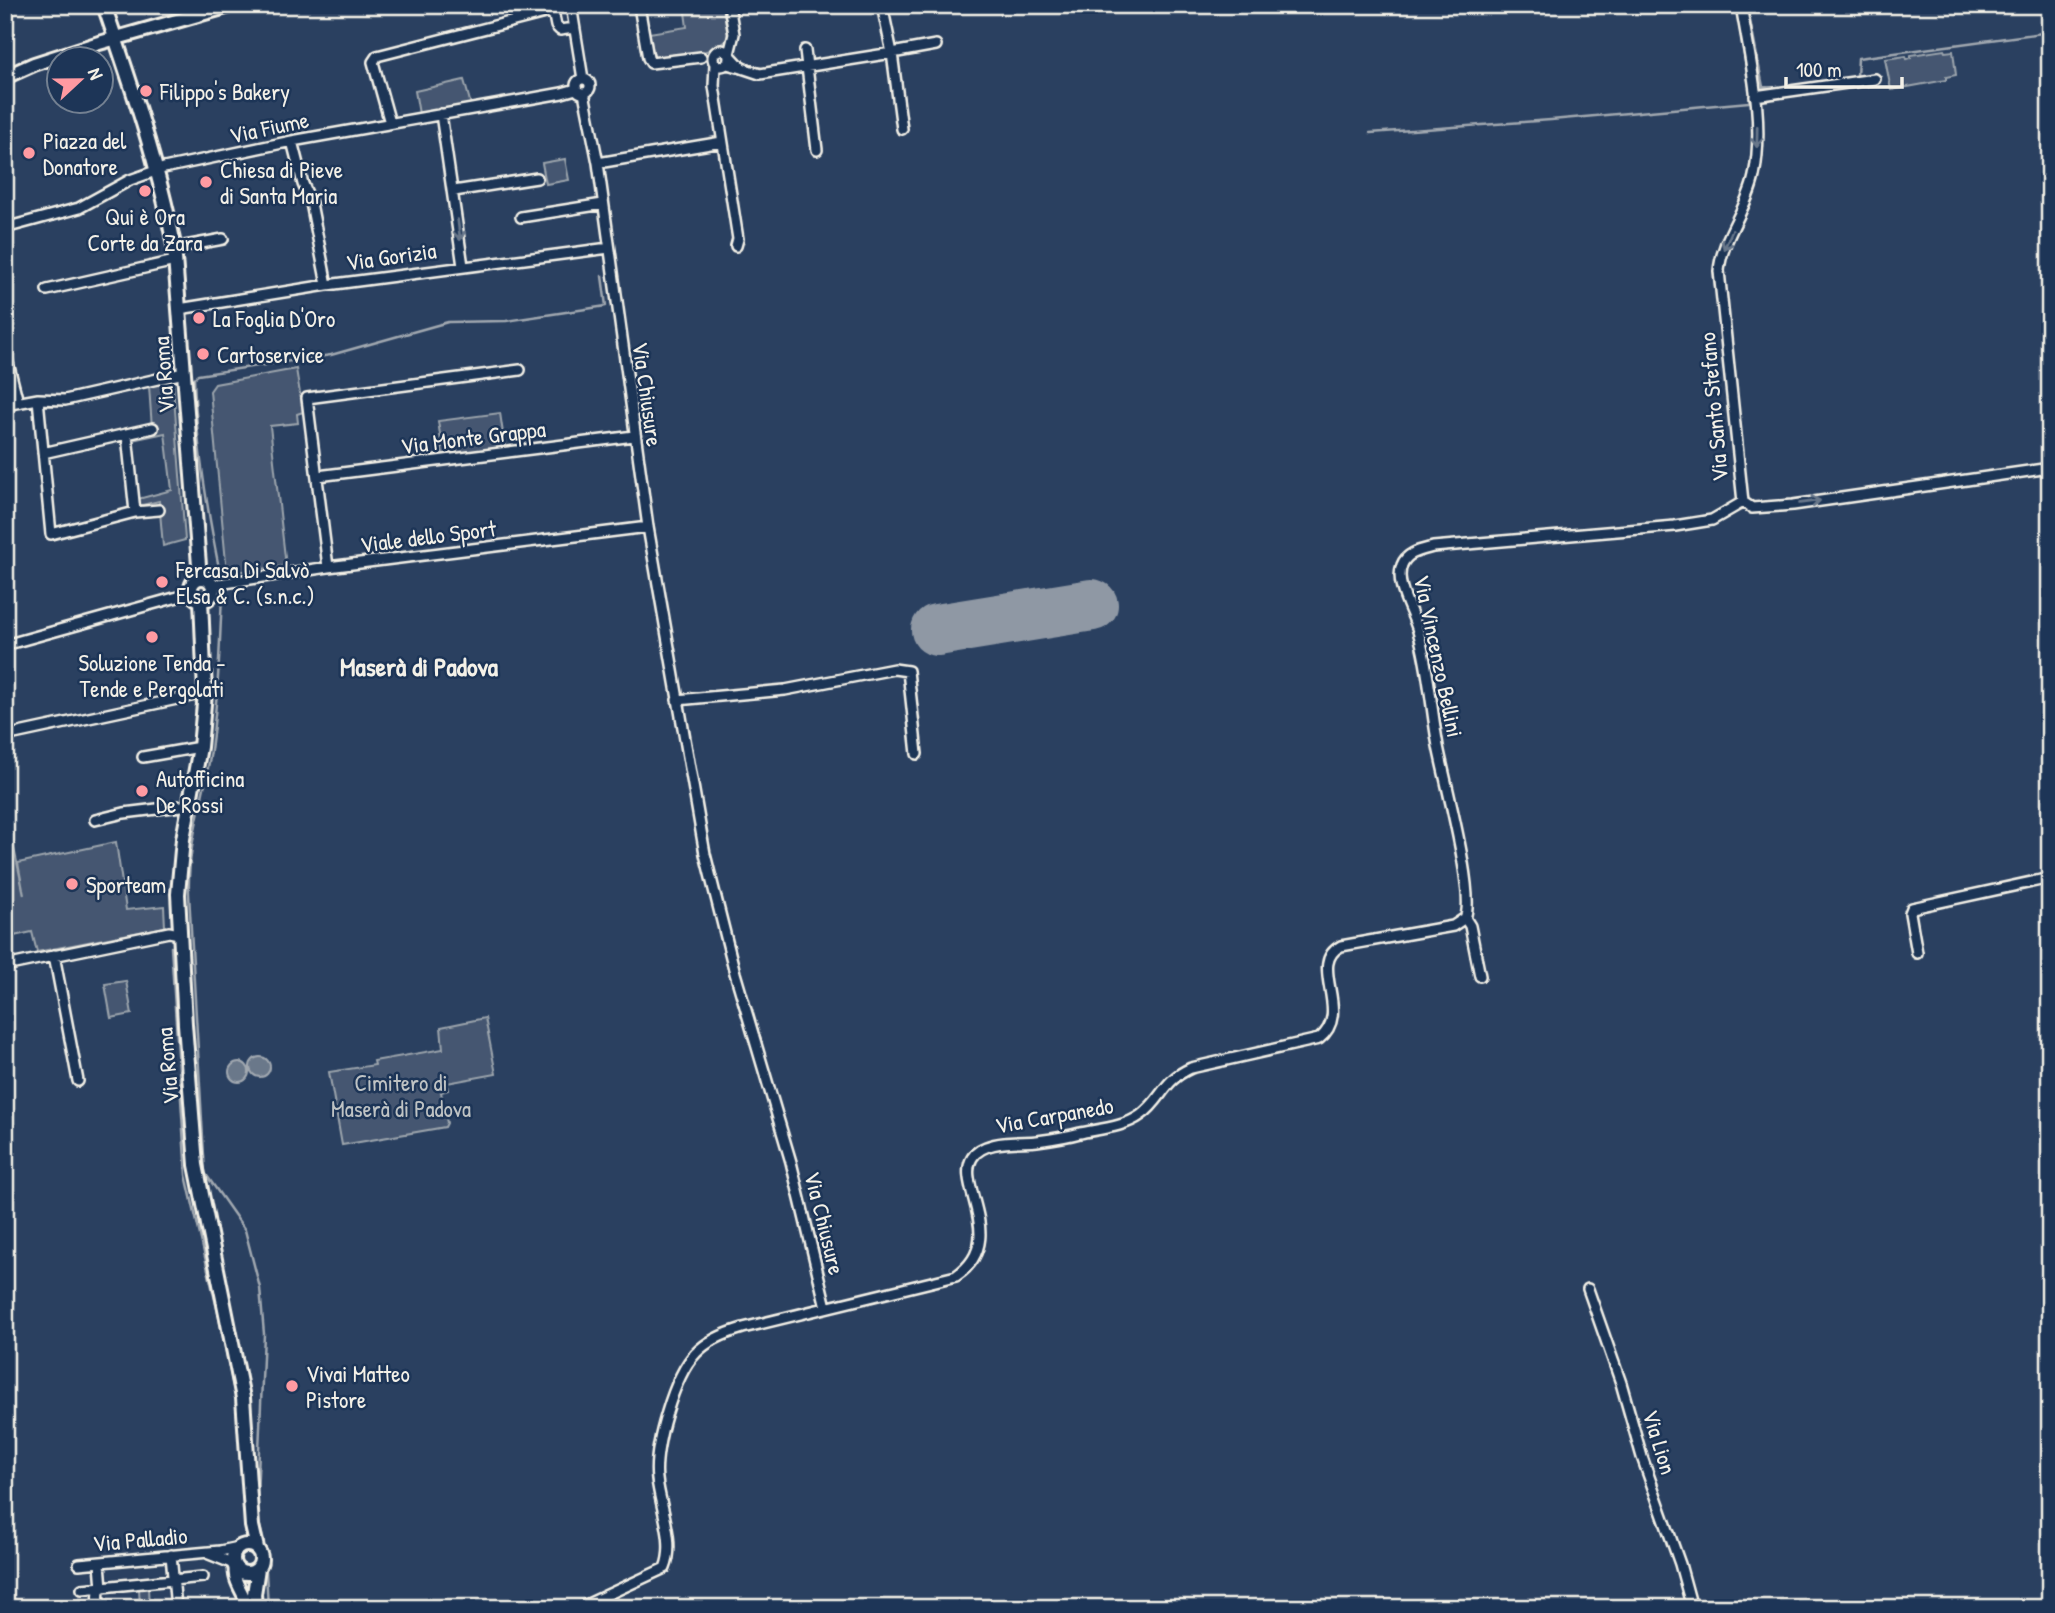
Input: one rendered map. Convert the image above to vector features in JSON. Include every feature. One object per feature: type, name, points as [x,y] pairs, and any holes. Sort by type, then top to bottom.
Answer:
[{"type":"main road","name":"Via Roma","points":[[104,5],[157,170],[175,254],[200,578]]},
{"type":"main road","points":[[5,77],[52,58],[115,38],[229,6]]},
{"type":"main road","points":[[200,578],[206,579],[212,585],[211,596],[197,596],[192,585],[200,578]]},
{"type":"main road","name":"Via Roma","points":[[197,596],[205,693],[200,747],[181,867],[179,934],[196,1165],[243,1398],[252,1526],[257,1548]]},
{"type":"main road","points":[[252,1526],[234,1555],[254,1601]]},
{"type":"main road","points":[[241,1546],[250,1545],[257,1548],[261,1560],[254,1601]]},
{"type":"main road","points":[[237,1567],[248,1573],[258,1568]]},
{"type":"street","name":"Via Chiusure","points":[[571,5],[583,79],[589,84],[588,90],[580,91],[598,163],[648,527],[705,854],[735,973],[791,1162],[826,1307],[725,1334],[711,1341],[690,1358],[681,1374],[655,1460],[670,1549],[665,1568],[579,1608]]},
{"type":"street","points":[[729,5],[734,34],[713,74],[738,239],[736,246]]},
{"type":"street","points":[[882,5],[902,129]]},
{"type":"street","name":"Via Santo Stefano","points":[[1741,5],[1757,121],[1754,177],[1725,244],[1720,271],[1743,502],[1752,508],[1793,505],[2050,468]]},
{"type":"street","points":[[639,6],[651,63],[701,57],[720,59],[760,74],[936,46]]},
{"type":"street","points":[[390,123],[373,62],[377,56],[550,12],[560,30],[575,28]]},
{"type":"street","points":[[805,50],[817,150]]},
{"type":"street","points":[[1755,96],[1875,79]]},
{"type":"street","name":"Via Fiume","points":[[5,228],[79,208],[130,180],[157,170],[292,141],[580,91]]},
{"type":"street","points":[[441,114],[464,266]]},
{"type":"street","points":[[292,141],[311,203],[327,285]]},
{"type":"street","points":[[598,163],[722,142]]},
{"type":"street","points":[[454,191],[537,178]]},
{"type":"street","points":[[521,217],[603,204]]},
{"type":"street","points":[[47,290],[223,239]]},
{"type":"street","name":"Via Gorizia","points":[[179,309],[327,285],[609,248]]},
{"type":"street","points":[[5,351],[18,402]]},
{"type":"street","points":[[328,567],[307,398],[520,370]]},
{"type":"street","points":[[5,405],[37,399],[65,400],[184,373]]},
{"type":"street","points":[[37,399],[51,534],[135,512],[159,510]]},
{"type":"street","points":[[43,453],[152,428]]},
{"type":"street","points":[[127,435],[135,512]]},
{"type":"street","name":"Via Monte Grappa","points":[[318,476],[634,436]]},
{"type":"street","name":"Via Vincenzo Bellini","points":[[1479,976],[1470,926],[1465,918],[1469,910],[1462,859],[1438,745],[1419,633],[1400,576],[1402,564],[1416,551],[1433,547],[1675,526],[1712,520],[1743,502]]},
{"type":"street","name":"Viale dello Sport","points":[[212,585],[328,567],[648,527]]},
{"type":"street","points":[[5,645],[197,596]]},
{"type":"street","points":[[677,701],[785,690],[894,669],[908,671],[917,754]]},
{"type":"street","points":[[5,736],[205,693]]},
{"type":"street","points":[[143,757],[200,747]]},
{"type":"street","points":[[94,820],[124,813],[190,805]]},
{"type":"street","points":[[1917,953],[1909,913],[1912,908],[2050,878]]},
{"type":"street","name":"Via Carpanedo","points":[[826,1307],[946,1280],[964,1272],[975,1255],[980,1233],[979,1215],[968,1167],[972,1156],[982,1149],[995,1145],[1062,1138],[1125,1123],[1150,1108],[1177,1075],[1191,1068],[1319,1039],[1328,1032],[1334,1014],[1327,964],[1333,950],[1340,946],[1453,926],[1465,918]]},
{"type":"street","points":[[5,966],[169,932],[179,934]]},
{"type":"street","points":[[54,955],[78,1081]]},
{"type":"street","name":"Via Lion","points":[[1588,1289],[1629,1406],[1692,1608]]},
{"type":"street","name":"Via Palladio","points":[[79,1564],[204,1553],[241,1546]]},
{"type":"street","name":"Via Palladio","points":[[204,1553],[237,1567]]},
{"type":"street","points":[[171,1555],[176,1608]]},
{"type":"street","points":[[98,1608],[100,1563]]},
{"type":"street","points":[[237,1567],[236,1582],[248,1608]]},
{"type":"street","points":[[82,1589],[203,1577]]},
{"type":"green space","points":[[684,5],[723,5],[728,37],[723,43],[706,51],[655,60],[649,33],[687,27]]},
{"type":"green space","points":[[1953,51],[1956,75],[1946,77],[1946,80],[1891,90],[1885,59],[1906,56],[1907,59],[1911,58],[1911,55]]},
{"type":"green space","points":[[464,80],[471,105],[419,114],[415,91]]},
{"type":"green space","points":[[565,159],[569,180],[546,184],[542,163]]},
{"type":"green space","points":[[296,369],[303,412],[297,414],[298,423],[270,426],[286,566],[227,573],[210,391],[215,384]]},
{"type":"green space","points":[[170,381],[173,384],[185,540],[163,546],[159,501],[138,506],[138,499],[172,490],[165,433],[132,440],[131,435],[152,428],[149,386]]},
{"type":"green space","points":[[500,413],[505,447],[443,455],[438,421]]},
{"type":"green space","name":"Sporteam","points":[[5,806],[24,895],[18,863],[116,842],[126,910],[164,906],[165,927],[37,952],[32,932],[5,938]]},
{"type":"green space","points":[[126,981],[132,1014],[111,1018],[105,984]]},
{"type":"green space","name":"Cimitero di Maserà di Padova","points":[[485,1018],[496,1074],[447,1083],[448,1090],[441,1092],[447,1123],[445,1127],[342,1145],[329,1072],[375,1065],[374,1061],[443,1049],[441,1027]]},
{"type":"green space","points":[[148,1587],[149,1608],[140,1608],[139,1588]]},
{"type":"shaded area","points":[[260,1057],[267,1060],[270,1067],[267,1074],[260,1077],[253,1074],[250,1067],[253,1060]]},
{"type":"shaded area","points":[[239,1062],[246,1065],[249,1072],[246,1079],[239,1082],[232,1079],[229,1072],[232,1065]]},
{"type":"waterway","points":[[1370,133],[1749,102],[1750,92],[1736,5]]},
{"type":"waterway","points":[[1747,5],[1763,87],[1778,88]]},
{"type":"waterway","points":[[1857,77],[1858,58],[2050,32]]},
{"type":"waterway","points":[[220,573],[203,476],[194,378],[198,375],[331,355],[448,322],[506,321],[606,306],[602,276]]},
{"type":"waterway","points":[[222,593],[213,730],[193,839],[189,894],[205,1173],[245,1230],[260,1288],[264,1334],[257,1497],[264,1542]]},
{"type":"waterway","points":[[171,947],[186,1175],[235,1396]]},
{"type":"waterway","points":[[266,1571],[268,1608]]},
{"type":"runway","points":[[937,630],[1092,605]]},
{"type":"place","name":"Filippo's Bakery","points":[[146,91]]},
{"type":"place","name":"Piazza del Donatore","points":[[29,153]]},
{"type":"place","name":"Chiesa di Pieve di Santa Maria","points":[[206,182]]},
{"type":"place","name":"Qui è Ora Corte da Zara","points":[[145,191]]},
{"type":"place","name":"La Foglia D'Oro","points":[[199,318]]},
{"type":"place","name":"Cartoservice","points":[[203,354]]},
{"type":"place","name":"Fercasa Di Salvò Elsa & C. (s.n.c.)","points":[[162,582]]},
{"type":"place","name":"Soluzione Tenda - Tende e Pergolati","points":[[152,637]]},
{"type":"place","name":"Autofficina De Rossi","points":[[142,791]]},
{"type":"place","name":"Sporteam","points":[[72,884]]},
{"type":"place","name":"Vivai Matteo Pistore","points":[[292,1386]]},
{"type":"district","name":"Maserà di Padova","points":[[419,666]]}]
